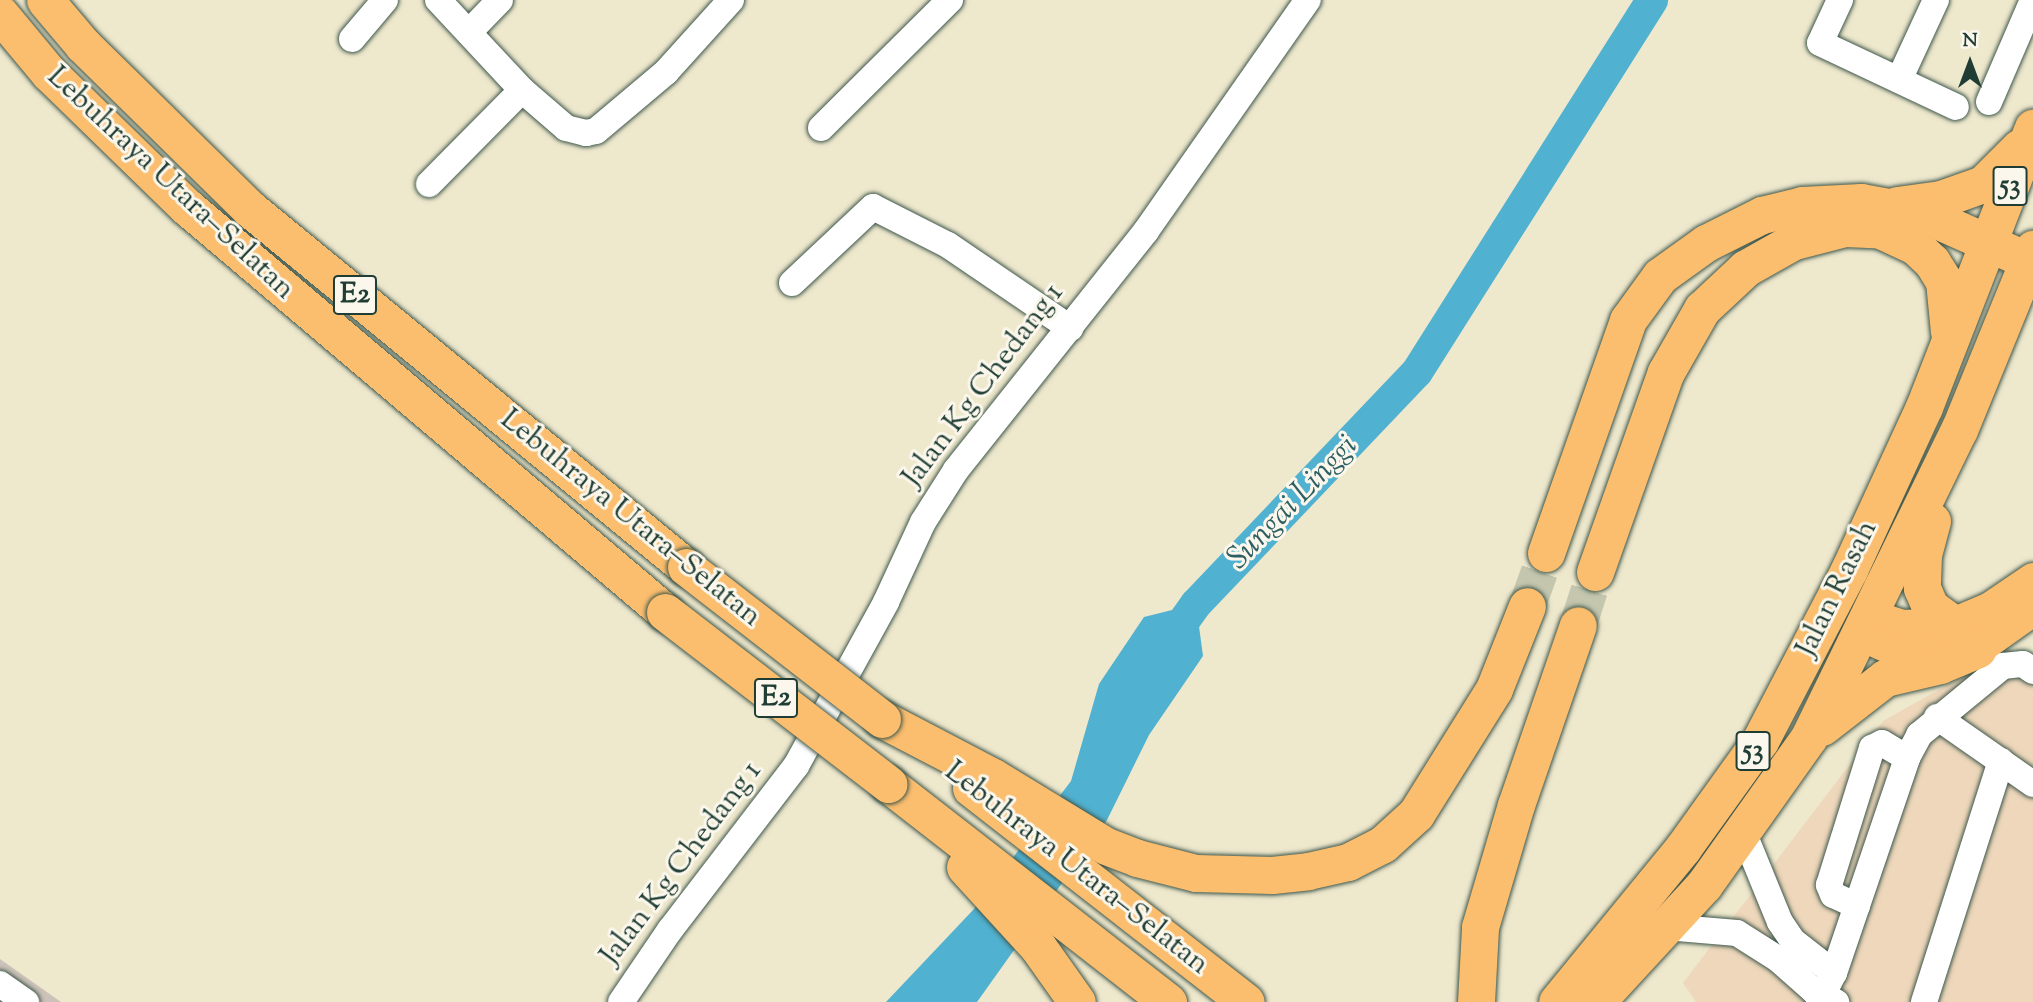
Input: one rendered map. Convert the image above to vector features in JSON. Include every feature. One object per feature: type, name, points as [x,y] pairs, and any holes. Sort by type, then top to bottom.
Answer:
[{"type":"highway","name":"Lebuhraya Utara–Selatan","points":[[45,0],[83,45],[250,209],[687,567],[882,719],[993,777],[1095,860],[1246,1002]]},
{"type":"highway","name":"Lebuhraya Utara–Selatan","points":[[0,13],[48,74],[187,207],[664,612],[888,784],[1047,932],[1168,1002]]},
{"type":"highway","points":[[1595,572],[1666,372],[1702,309],[1746,268],[1794,241],[1941,199],[1983,184],[2031,133]]},
{"type":"highway","name":"Jalan Rasah","points":[[1558,1002],[1726,790],[1760,741],[1849,570],[1924,407],[2031,133]]},
{"type":"highway","points":[[1546,553],[1628,320],[1660,276],[1706,243],[1762,215],[1802,205],[1883,216],[1932,238],[2028,262]]},
{"type":"highway","points":[[1883,216],[1932,262],[1944,281],[1950,340]]},
{"type":"highway","name":"Jalan Rasah","points":[[1596,1002],[1666,927],[1744,834],[1809,737],[1861,623],[1959,430],[2028,262]]},
{"type":"highway","points":[[1809,737],[1885,678],[1940,665],[1965,636],[1925,598],[1921,572],[1959,430]]},
{"type":"highway","points":[[1811,646],[1861,623],[1849,570]]},
{"type":"highway","points":[[1095,860],[1240,876],[1308,871],[1348,862],[1383,844],[1416,814],[1446,769],[1494,689],[1527,606]]},
{"type":"highway","points":[[1476,998],[1480,927],[1516,805],[1578,625]]},
{"type":"highway","points":[[1047,932],[1077,1002]]},
{"type":"main road","points":[[1965,636],[1989,609],[2033,579]]},
{"type":"main road","points":[[1861,623],[1902,626],[1965,636],[2033,610]]},
{"type":"street","points":[[352,39],[385,0]]},
{"type":"street","points":[[438,0],[470,31],[522,90],[566,128],[596,131],[666,72],[731,0]]},
{"type":"street","points":[[470,31],[500,0]]},
{"type":"street","name":"Jalan Kg Chedang 1","points":[[621,1002],[670,930],[796,766],[886,602],[923,522],[956,470],[1154,220],[1272,57],[1308,0]]},
{"type":"street","points":[[1840,0],[1820,43],[1956,107]]},
{"type":"street","points":[[1899,80],[1936,0]]},
{"type":"street","points":[[1989,102],[2032,0]]},
{"type":"street","points":[[821,128],[934,5]]},
{"type":"street","points":[[429,184],[522,90]]},
{"type":"street","points":[[792,283],[873,207],[948,245],[1070,328]]},
{"type":"street","points":[[1828,994],[1907,758],[1919,734],[2003,666],[2023,664],[2033,671]]},
{"type":"street","points":[[1937,717],[2033,784]]},
{"type":"street","points":[[1857,906],[1833,895],[1829,885],[1872,748],[1882,743],[1907,758]]},
{"type":"street","points":[[1924,1002],[2001,761]]},
{"type":"street","points":[[1744,834],[1780,922],[1828,994]]},
{"type":"street","points":[[1666,927],[1737,933],[1828,994]]},
{"type":"street","points":[[0,984],[26,1002]]},
{"type":"shaded area","points":[[2010,650],[2033,664],[2033,1002],[1696,1002],[1683,983],[1883,721]]},
{"type":"shaded area","points":[[0,959],[61,1002],[0,1002]]},
{"type":"water","points":[[1196,604],[1203,656],[1149,735],[1107,820],[977,1002],[886,1002],[974,909],[1071,781],[1099,684],[1144,617]]},
{"type":"waterway","name":"Sungai Linggi","points":[[1171,639],[1196,604],[1417,372],[1652,0]]},
{"type":"tunnel","points":[[1527,606],[1546,553]]},
{"type":"tunnel","points":[[1578,625],[1595,572]]}]
